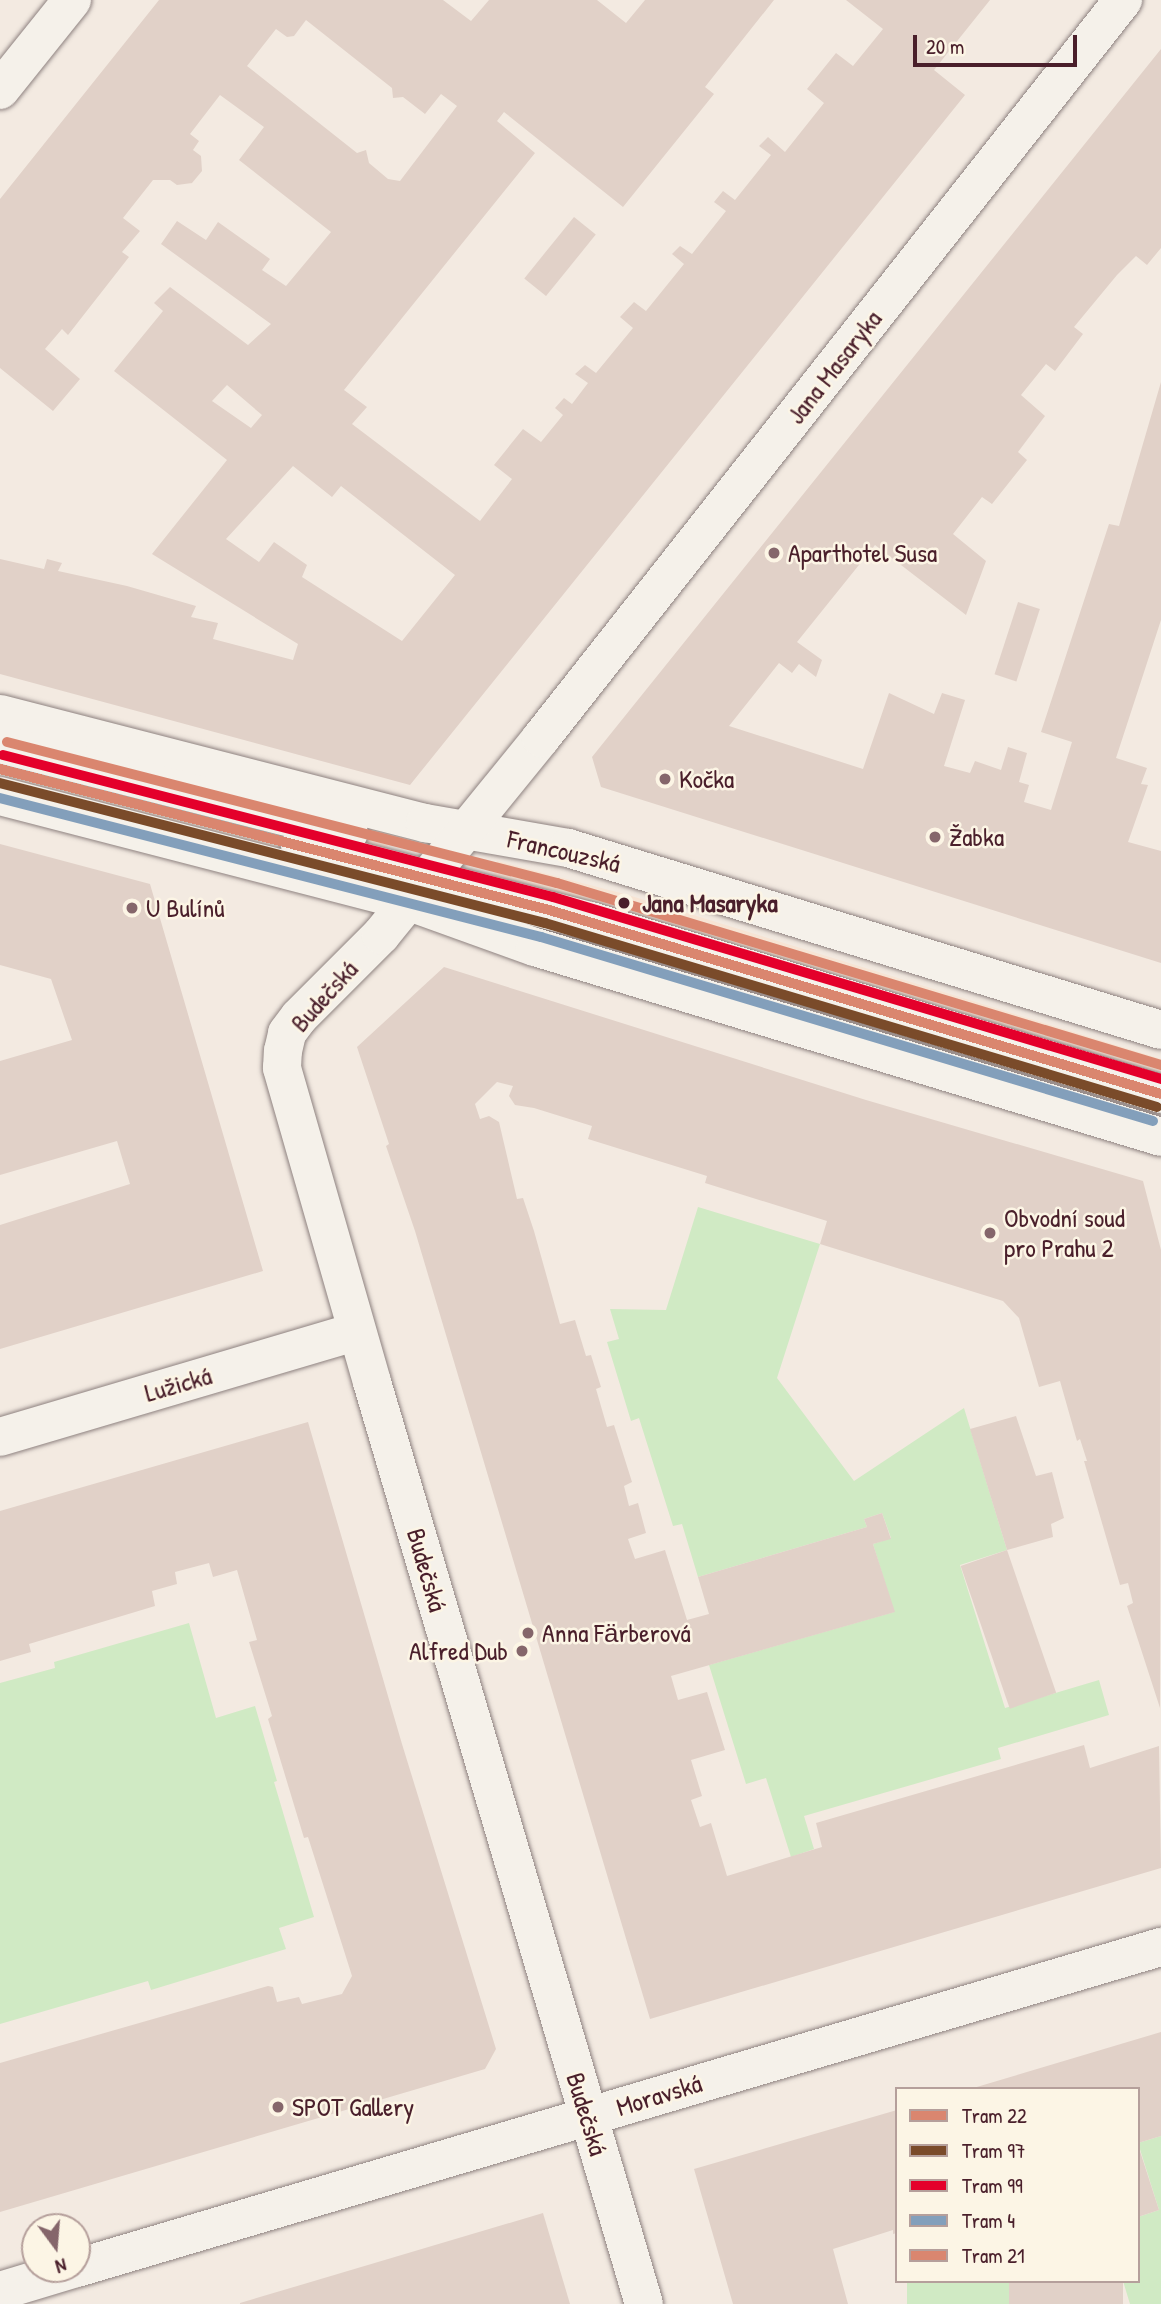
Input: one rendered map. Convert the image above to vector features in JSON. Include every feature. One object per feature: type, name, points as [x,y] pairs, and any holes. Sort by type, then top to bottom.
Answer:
[{"type":"street","points":[[0,90],[72,0]]},
{"type":"street","name":"Jana Masaryka","points":[[435,866],[541,738],[1123,0]]},
{"type":"street","name":"Francouzská","points":[[0,714],[435,866],[535,947],[1161,1137]]},
{"type":"street","points":[[0,744],[435,866],[604,925],[1161,1094]]},
{"type":"street","points":[[0,769],[637,908],[1161,1068]]},
{"type":"street","name":"Francouzská","points":[[0,796],[435,866],[568,848],[1161,1030]]},
{"type":"street","name":"Budečská","points":[[435,866],[381,934],[299,1017],[287,1033],[282,1068],[587,2117],[644,2304]]},
{"type":"street","name":"Lužická","points":[[0,1437],[357,1331]]},
{"type":"street","name":"Moravská","points":[[91,2263],[1161,1947]]},
{"type":"street","name":"Moravská","points":[[0,2291],[26,2283]]},
{"type":"shaded area","points":[[0,734],[391,831],[380,874],[0,779]]},
{"type":"shaded area","points":[[497,861],[628,895],[1161,1059],[1161,1104],[487,902]]},
{"type":"green space","points":[[698,1207],[820,1244],[777,1378],[854,1481],[964,1408],[1007,1550],[960,1565],[1005,1708],[1099,1680],[1109,1715],[998,1748],[1001,1759],[804,1816],[814,1849],[791,1857],[766,1778],[746,1784],[709,1665],[894,1612],[873,1544],[891,1538],[882,1513],[864,1519],[867,1527],[698,1577],[682,1524],[673,1526],[639,1418],[631,1421],[607,1342],[619,1339],[610,1309],[666,1310]]},
{"type":"green space","points":[[189,1623],[216,1718],[255,1706],[277,1781],[274,1782],[314,1917],[279,1928],[286,1949],[151,1990],[148,1981],[0,2024],[0,1683],[55,1668],[54,1662]]},
{"type":"green space","points":[[1161,2136],[1161,2304],[1130,2304],[1124,2283],[1140,2283],[1140,2216],[1159,2210],[1140,2142]]},
{"type":"green space","points":[[907,2283],[1009,2283],[1009,2304],[907,2304]]},
{"type":"building","points":[[159,0],[443,0],[471,21],[489,0],[597,0],[626,23],[645,0],[774,0],[705,87],[714,94],[623,207],[504,112],[497,121],[535,153],[344,390],[367,407],[352,424],[480,521],[512,479],[494,465],[523,429],[541,442],[563,415],[555,408],[564,398],[572,404],[588,383],[575,374],[585,365],[596,373],[633,328],[620,317],[634,302],[646,311],[684,264],[672,254],[680,246],[692,254],[726,211],[714,202],[723,191],[735,200],[771,155],[759,146],[768,137],[785,152],[824,103],[807,89],[836,53],[853,66],[883,29],[846,0],[990,0],[934,70],[965,95],[410,785],[0,674],[0,559],[44,569],[47,559],[62,563],[58,571],[127,586],[196,606],[191,617],[218,623],[213,639],[293,660],[298,644],[152,554],[227,460],[114,371],[163,311],[154,303],[170,287],[248,345],[271,324],[161,244],[177,221],[206,240],[218,222],[270,259],[262,270],[286,286],[331,232],[239,160],[264,127],[220,95],[190,134],[199,141],[193,150],[201,156],[202,171],[192,183],[177,185],[170,180],[153,180],[123,218],[140,231],[122,252],[129,257],[68,335],[62,329],[45,349],[80,379],[53,411],[0,368],[0,199]],"holes":[[[306,20],[392,88],[393,98],[403,97],[425,114],[441,94],[457,106],[400,181],[388,179],[369,163],[366,150],[357,153],[247,66],[276,29],[287,37],[294,36]],[[227,385],[262,415],[251,428],[212,401]],[[293,466],[332,497],[341,486],[455,575],[402,641],[302,577],[307,565],[274,542],[259,562],[226,539]]]},
{"type":"building","points":[[1161,49],[1161,248],[1147,265],[1136,256],[1117,275],[1074,327],[1083,334],[1055,371],[1046,364],[1021,395],[1045,416],[1018,452],[1027,460],[992,504],[982,497],[953,534],[986,561],[966,615],[875,545],[797,642],[822,660],[816,677],[799,664],[792,673],[779,663],[729,726],[863,769],[889,693],[934,714],[942,693],[965,700],[944,766],[970,773],[975,761],[1001,770],[1008,747],[1027,753],[1019,782],[1029,785],[1024,802],[1051,810],[1072,742],[1041,732],[1109,524],[1119,526],[1161,382],[1161,620],[1116,758],[1147,768],[1141,784],[1148,785],[1128,842],[1161,851],[1161,963],[601,787],[592,757]]},
{"type":"building","points":[[574,217],[596,235],[546,296],[524,278]]},
{"type":"building","points":[[1018,602],[1040,609],[1016,681],[995,674]]},
{"type":"building","points":[[0,844],[150,884],[263,1271],[0,1349],[0,1225],[130,1184],[117,1141],[0,1175],[0,1061],[72,1040],[51,979],[0,965]]},
{"type":"building","points":[[444,967],[866,1100],[1143,1181],[1161,1250],[1160,1708],[1127,1606],[1133,1603],[1128,1583],[1120,1585],[1084,1461],[1087,1461],[1080,1439],[1077,1441],[1060,1381],[1039,1387],[1019,1318],[1003,1301],[820,1244],[827,1221],[705,1183],[707,1176],[588,1139],[592,1126],[534,1108],[515,1105],[509,1096],[513,1086],[497,1082],[475,1104],[480,1119],[489,1116],[499,1122],[517,1199],[523,1198],[560,1324],[575,1320],[586,1356],[591,1355],[601,1387],[596,1389],[607,1427],[614,1425],[632,1482],[624,1486],[629,1506],[638,1503],[646,1533],[628,1539],[635,1559],[665,1550],[687,1620],[709,1614],[698,1577],[867,1527],[864,1519],[882,1513],[891,1539],[873,1544],[895,1612],[671,1676],[678,1700],[707,1692],[725,1750],[691,1760],[702,1796],[691,1800],[700,1827],[711,1823],[727,1876],[822,1847],[816,1823],[1084,1745],[1090,1768],[1159,1746],[1161,1868],[650,2019],[415,1231],[386,1146],[389,1144],[357,1047]]},
{"type":"building","points":[[1016,1416],[1036,1476],[1052,1472],[1064,1518],[1051,1524],[1053,1537],[1007,1550],[970,1429]]},
{"type":"building","points":[[308,1422],[402,1744],[496,2049],[485,2069],[0,2212],[0,2063],[268,1986],[273,1987],[277,2002],[299,1997],[302,2004],[342,1994],[352,1976],[308,1837],[304,1838],[268,1719],[272,1716],[249,1642],[257,1640],[237,1570],[213,1577],[209,1563],[175,1572],[177,1584],[152,1591],[155,1606],[29,1644],[31,1652],[0,1661],[0,1511]]},
{"type":"building","points":[[1007,1550],[1056,1693],[1010,1709],[961,1566]]},
{"type":"building","points":[[1161,2032],[1161,2136],[1140,2142],[1140,2087],[977,2087]]},
{"type":"building","points":[[895,2111],[895,2234],[893,2230],[833,2249],[848,2304],[733,2304],[694,2169]]},
{"type":"building","points":[[1140,2151],[1159,2210],[1140,2216]]},
{"type":"building","points":[[543,2213],[570,2304],[240,2304],[240,2303]]},
{"type":"building","points":[[1009,2283],[1123,2283],[1123,2304],[1009,2304]]},
{"type":"tram line","name":"21","points":[[7,742],[557,883],[1161,1065]]},
{"type":"tram line","name":"99","points":[[3,755],[553,897],[1161,1079]]},
{"type":"tram line","name":"22","points":[[0,769],[549,910],[1161,1094]]},
{"type":"tram line","name":"97","points":[[0,783],[545,923],[1157,1107]]},
{"type":"tram line","name":"4","points":[[0,798],[541,937],[1153,1121]]},
{"type":"place","name":"Aparthotel Susa","points":[[774,553]]},
{"type":"place","name":"Kočka","points":[[665,779]]},
{"type":"place","name":"Žabka","points":[[935,837]]},
{"type":"place","name":"Jana Masaryka","points":[[624,903]]},
{"type":"place","name":"U Bulínů","points":[[132,908]]},
{"type":"place","name":"Obvodní soud pro Prahu 2","points":[[990,1233]]},
{"type":"place","name":"Anna Fӓrberová","points":[[528,1633]]},
{"type":"place","name":"Alfred Dub","points":[[522,1651]]},
{"type":"place","name":"SPOT Gallery","points":[[278,2107]]}]
